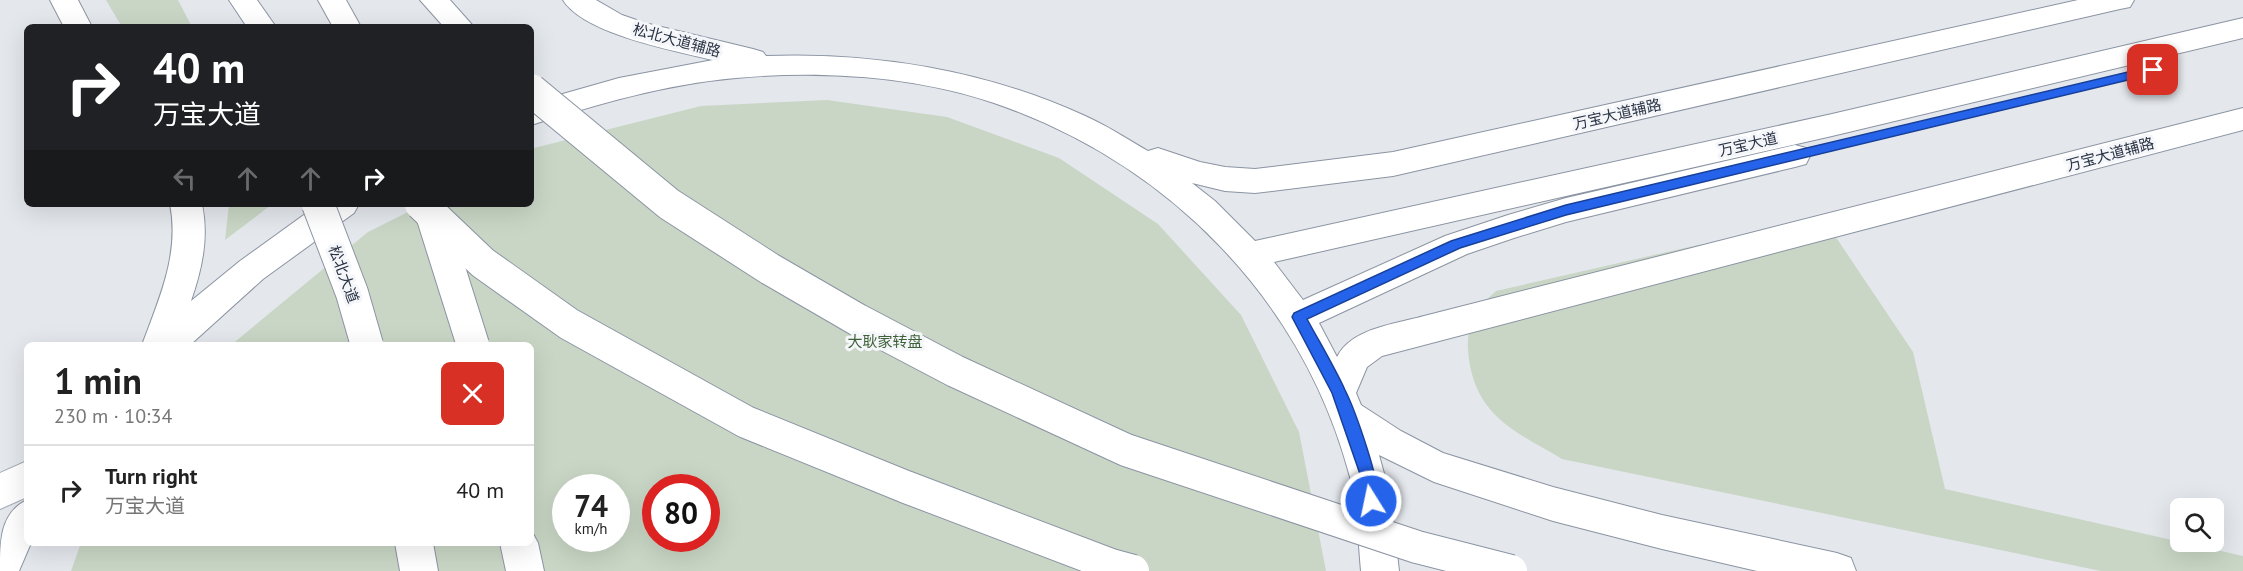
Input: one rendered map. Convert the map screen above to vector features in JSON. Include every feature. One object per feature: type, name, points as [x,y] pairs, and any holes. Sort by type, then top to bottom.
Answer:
[{"type":"main road","points":[[64,0],[76,24]]},
{"type":"main road","points":[[222,0],[235,24]]},
{"type":"main road","points":[[243,0],[260,24]]},
{"type":"main road","points":[[332,0],[345,24]]},
{"type":"main road","points":[[434,0],[457,24]]},
{"type":"main road","name":"松北大道辅路","points":[[577,0],[583,6],[626,26],[783,66]]},
{"type":"main road","name":"万宝大道辅路","points":[[1113,144],[1197,173],[1225,179],[1255,181],[1354,170],[1393,164],[2120,0]]},
{"type":"main road","name":"万宝大道","points":[[1252,255],[1820,128],[2243,27]]},
{"type":"main road","name":"万宝大道","points":[[1299,317],[1456,245],[1566,210],[2243,48]]},
{"type":"main road","points":[[534,113],[604,91],[686,74],[783,66],[846,67],[922,76],[996,93],[1067,120],[1134,155],[1196,200],[1252,255],[1299,317],[1343,403],[1368,477],[1380,571]]},
{"type":"main road","points":[[534,92],[669,204],[770,269],[858,320],[955,371],[1126,450],[1418,547],[1511,571]]},
{"type":"main road","name":"万宝大道辅路","points":[[1343,403],[1354,357],[1372,345],[2243,119]]},
{"type":"main road","points":[[160,342],[187,261],[190,216],[187,207]]},
{"type":"main road","name":"松北大道","points":[[319,207],[352,293],[366,342]]},
{"type":"main road","points":[[171,342],[197,315],[275,250],[339,207]]},
{"type":"main road","points":[[424,207],[483,263],[568,324],[746,422],[928,496],[1111,565],[1133,571]]},
{"type":"main road","points":[[428,207],[441,238],[472,342]]},
{"type":"main road","points":[[1343,403],[1388,442],[1434,466],[1564,507],[1662,532],[1837,571]]},
{"type":"main road","points":[[0,492],[24,480]]},
{"type":"main road","points":[[0,570],[16,533],[24,521]]},
{"type":"main road","points":[[415,546],[419,571]]},
{"type":"main road","points":[[520,546],[525,571]]},
{"type":"green space","points":[[106,0],[178,0],[190,24],[120,24]]},
{"type":"green space","name":"大耿家转盘","points":[[827,100],[947,117],[1059,158],[1158,224],[1241,315],[1299,432],[1326,571],[71,571],[80,546],[534,546],[534,342],[235,342],[368,232],[418,207],[534,207],[534,148],[701,106]]},
{"type":"green space","points":[[229,207],[268,207],[225,240]]},
{"type":"green space","points":[[1829,227],[1913,352],[1945,489],[2170,540],[2170,552],[2224,552],[2243,556],[2243,571],[2101,571],[1562,459],[1512,429],[1487,405],[1471,372],[1468,336],[1472,313],[1496,291],[1698,245]]},
{"type":"route","points":[[1371,501],[1368,477],[1339,392],[1299,317],[1456,245],[1566,210],[2153,70]]}]
